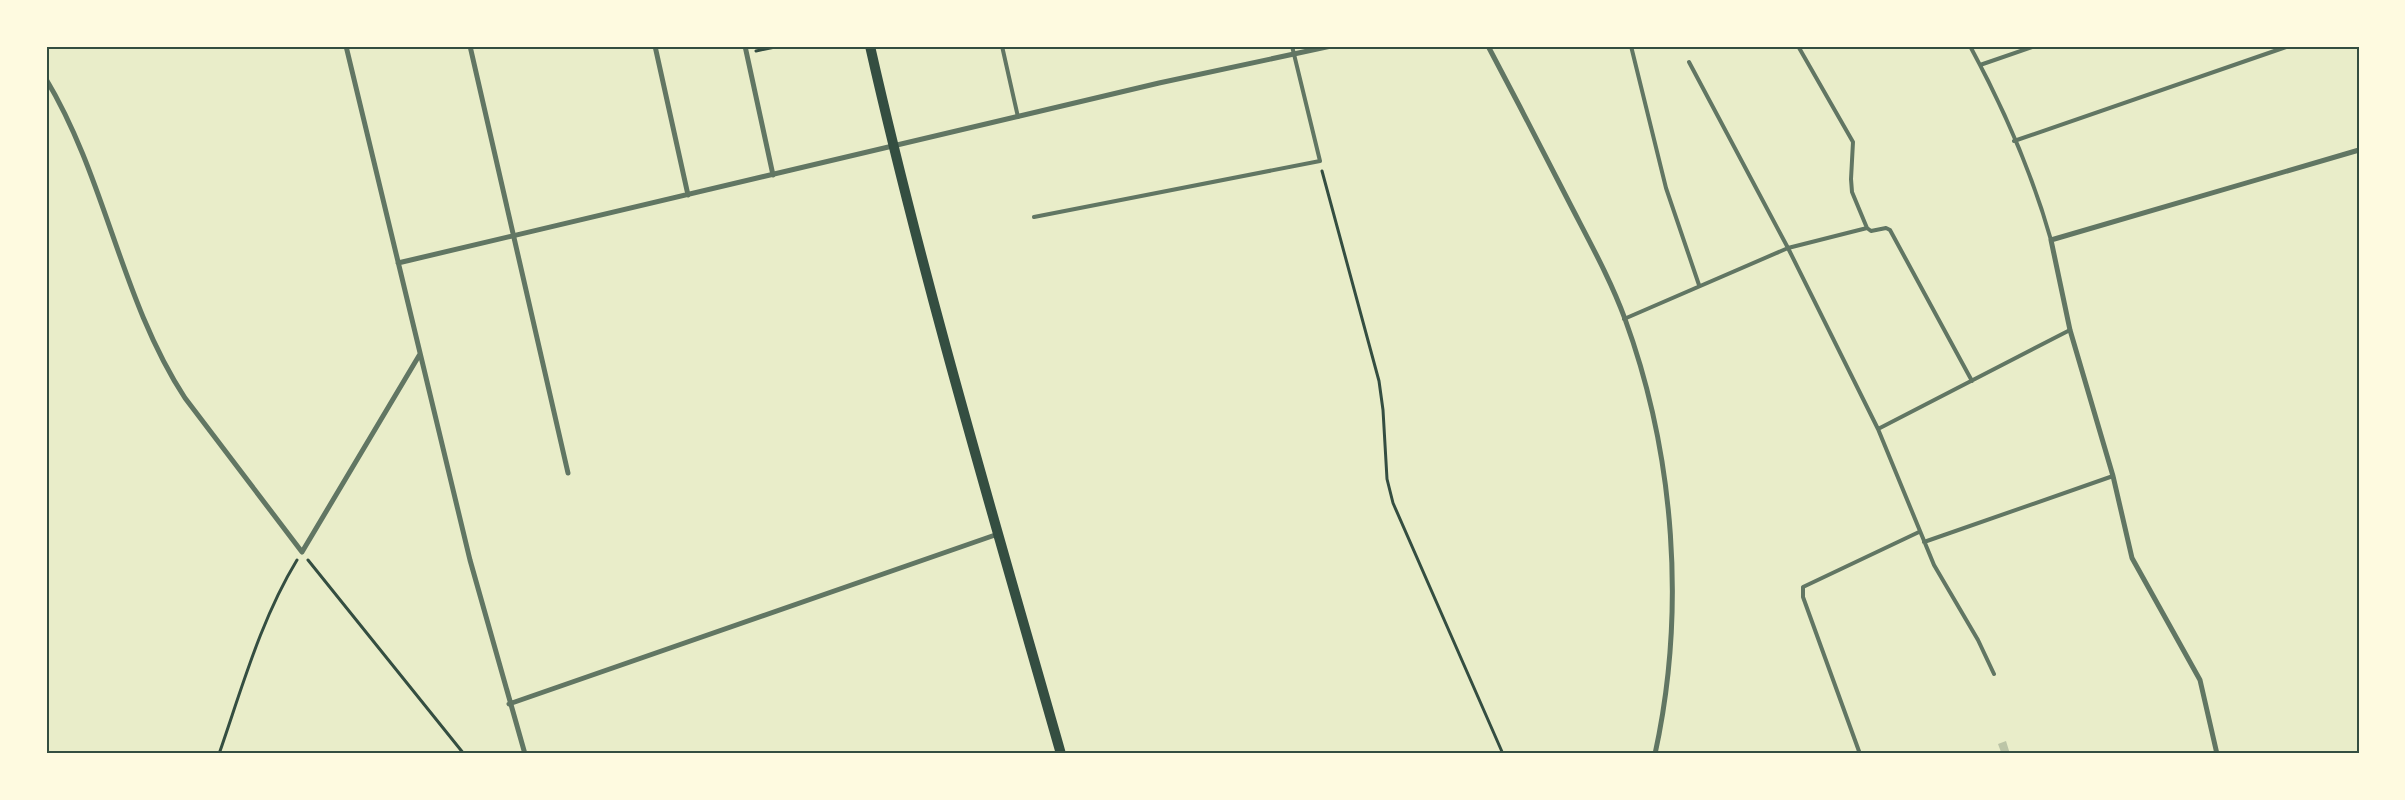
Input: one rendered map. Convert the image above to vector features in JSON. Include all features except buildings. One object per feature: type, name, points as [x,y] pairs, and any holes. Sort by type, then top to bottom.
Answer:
[{"type":"main road","points":[[870,46],[893,147],[998,534],[1061,754]]},
{"type":"street","points":[[346,46],[470,560],[509,704],[525,754]]},
{"type":"street","points":[[470,46],[568,473]]},
{"type":"street","points":[[655,46],[688,195]]},
{"type":"street","points":[[746,46],[773,175]]},
{"type":"street","points":[[398,263],[1018,116],[1331,46]]},
{"type":"street","points":[[1488,46],[1592,245],[1624,319],[1650,400],[1663,478],[1671,550],[1672,630],[1667,688],[1655,754]]},
{"type":"street","points":[[46,79],[81,148],[112,238],[155,347],[168,372],[185,398],[302,552],[420,354]]},
{"type":"street","points":[[2217,754],[2200,680],[2132,558],[2113,476],[2070,330],[2051,240],[2359,150]]},
{"type":"street","points":[[509,704],[998,534]]},
{"type":"lane","points":[[1002,46],[1018,116]]},
{"type":"lane","points":[[1034,217],[1320,162],[1292,46]]},
{"type":"lane","points":[[1630,46],[1666,188],[1699,285]]},
{"type":"lane","points":[[1798,46],[1853,142],[1850,179],[1852,192],[1867,228],[1871,231],[1886,228],[1890,230],[1972,381]]},
{"type":"lane","points":[[1970,46],[2014,141],[2040,204],[2051,240]]},
{"type":"lane","points":[[1980,65],[2035,46]]},
{"type":"lane","points":[[2014,141],[2286,47]]},
{"type":"lane","points":[[1689,62],[1788,248],[1878,430],[1919,532],[1934,564],[1978,640],[1994,674]]},
{"type":"lane","points":[[1624,319],[1788,248],[1867,228]]},
{"type":"lane","points":[[1878,430],[2070,330]]},
{"type":"lane","points":[[1924,542],[2113,476]]},
{"type":"lane","points":[[1860,754],[1803,597],[1803,587],[1919,532]]},
{"type":"path","points":[[747,53],[780,46]]},
{"type":"path","points":[[1320,162],[1380,389],[1389,492],[1503,754]]},
{"type":"path","points":[[219,754],[269,614],[283,584],[302,552],[464,754]]}]
